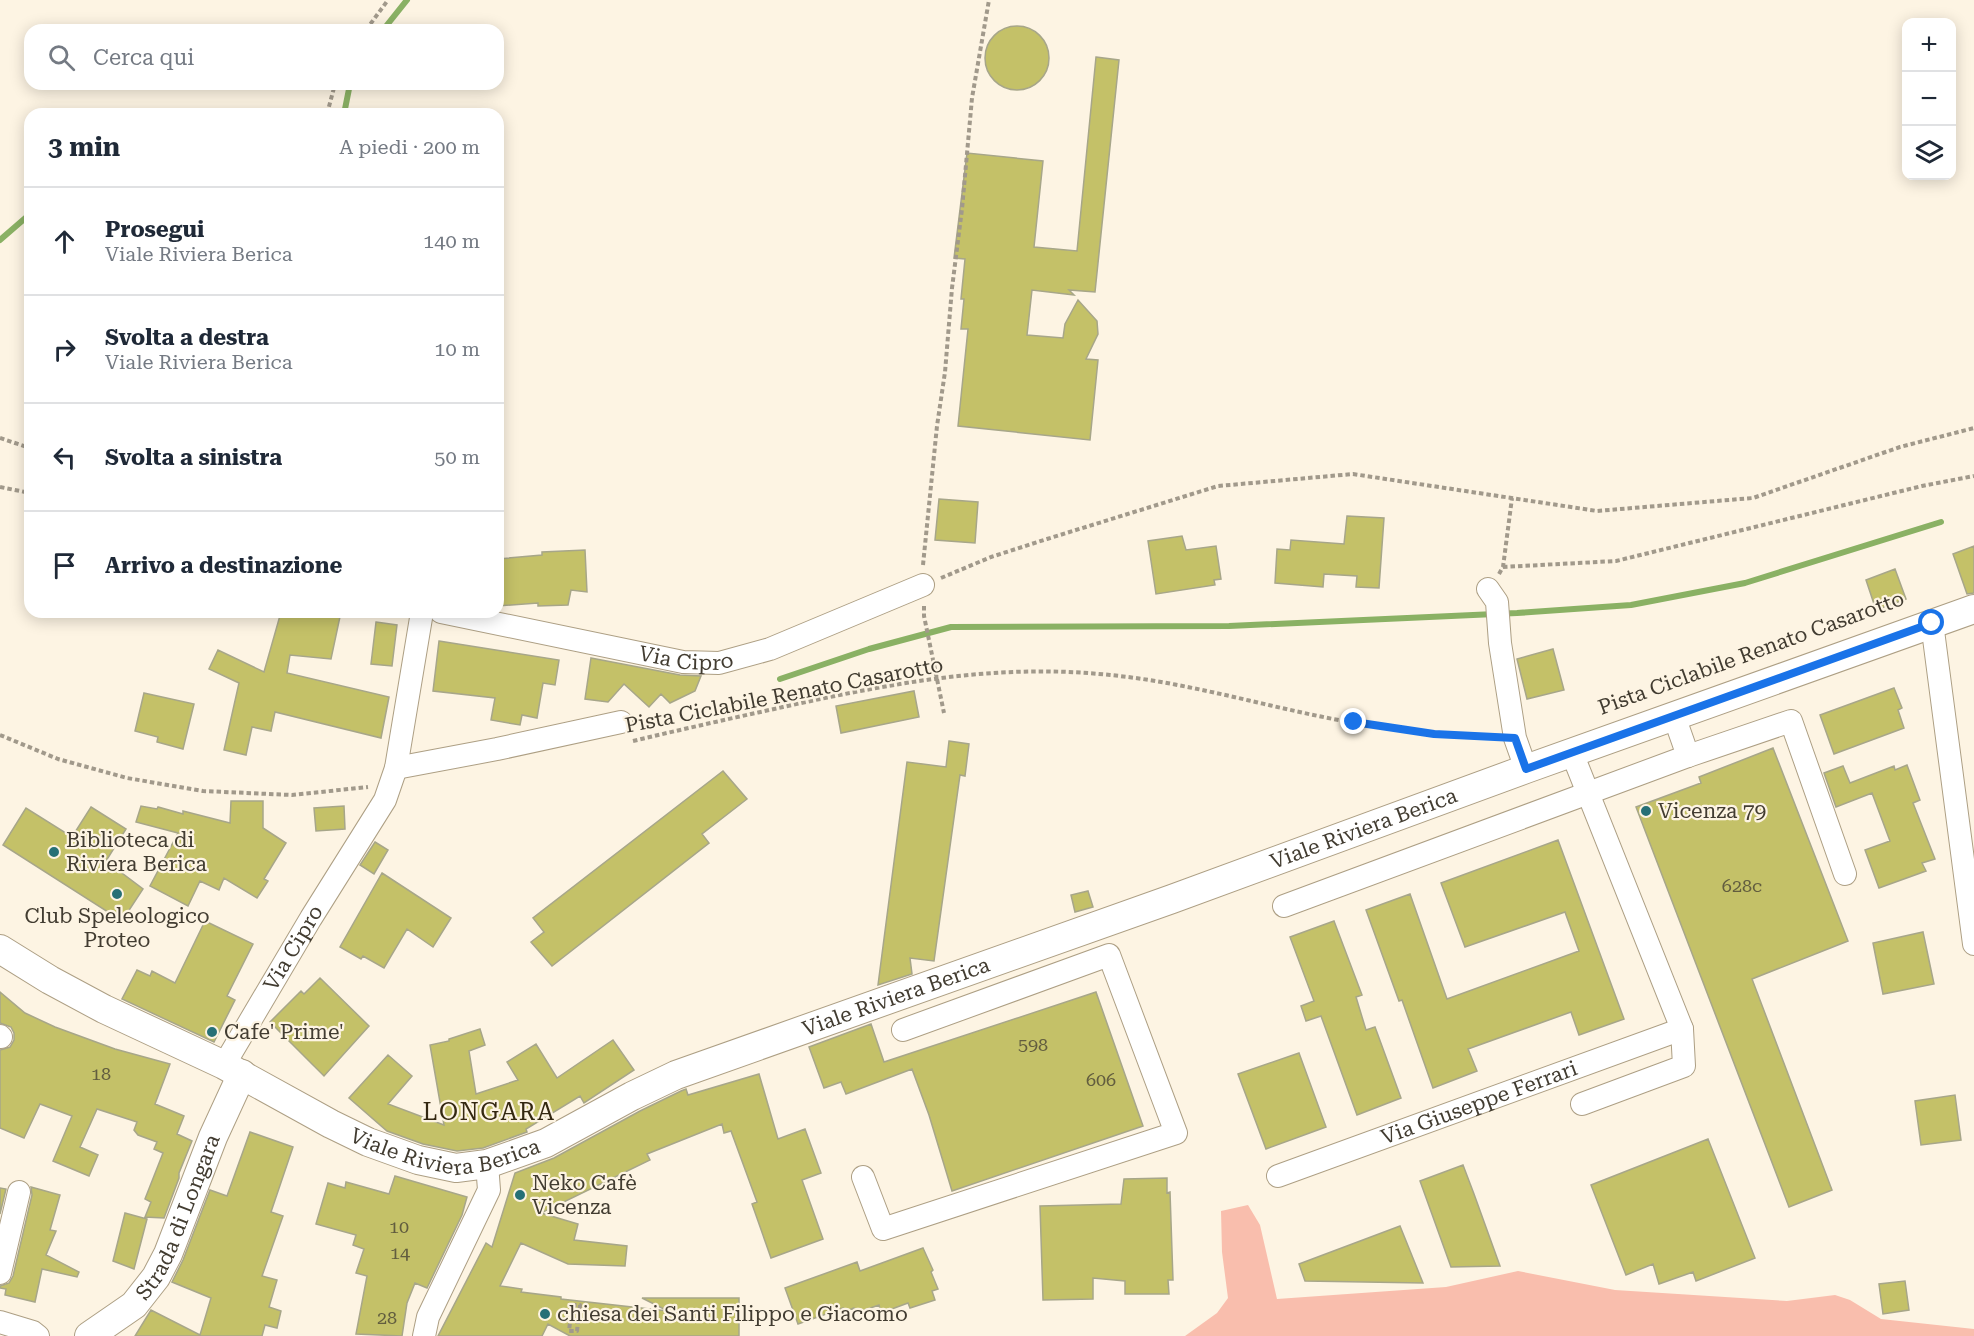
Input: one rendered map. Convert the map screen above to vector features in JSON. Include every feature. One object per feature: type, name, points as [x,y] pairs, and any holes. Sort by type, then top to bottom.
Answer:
[{"type":"main road","name":"Viale Riviera Berica","points":[[4,958],[104,1009],[233,1070],[368,1142],[418,1160],[456,1168],[487,1164],[546,1143],[632,1096],[676,1076],[1974,609]]},
{"type":"main road","name":"Strada di Longara","points":[[88,1336],[134,1305],[156,1276],[168,1254],[213,1137],[233,1070]]},
{"type":"street","name":"Via Cipro","points":[[470,618],[683,662],[719,663],[770,649],[923,585]]},
{"type":"street","points":[[1492,595],[1515,738],[1526,769]]},
{"type":"street","name":"Via Cipro","points":[[233,1070],[311,918],[385,800],[396,768],[421,618]]},
{"type":"street","points":[[1932,623],[1974,944]]},
{"type":"street","points":[[1674,716],[1688,756]]},
{"type":"street","points":[[1284,906],[1688,756],[1791,722],[1845,874]]},
{"type":"street","points":[[396,768],[497,749],[624,732]]},
{"type":"street","name":"Via Giuseppe Ferrari","points":[[1572,753],[1682,1029],[1684,1066],[1582,1104]]},
{"type":"street","points":[[863,1177],[883,1228],[1176,1133],[1108,955],[1099,924]]},
{"type":"street","name":"Viale Riviera Berica","points":[[903,1030],[1108,955]]},
{"type":"street","name":"Via Giuseppe Ferrari","points":[[1278,1176],[1682,1029]]},
{"type":"street","points":[[424,1336],[428,1317],[489,1190],[487,1164]]},
{"type":"street","points":[[0,1273],[20,1192]]},
{"type":"street","points":[[0,1322],[33,1332],[38,1336]]},
{"type":"path","points":[[370,24],[388,0]]},
{"type":"path","points":[[944,713],[924,616],[925,533],[945,372],[951,288],[962,209],[972,98],[989,0]]},
{"type":"path","points":[[329,108],[333,90]]},
{"type":"path","points":[[923,585],[1002,554],[1218,486],[1353,474],[1597,511],[1753,498],[1900,447],[1974,428]]},
{"type":"path","points":[[0,438],[24,445]]},
{"type":"path","points":[[1503,567],[1616,561],[1922,486],[1974,476]]},
{"type":"path","points":[[0,487],[24,492]]},
{"type":"path","points":[[1492,595],[1503,567],[1512,498]]},
{"type":"path","name":"Pista Ciclabile Renato Casarotto","points":[[624,732],[937,677],[1040,670],[1112,675],[1180,686],[1354,722],[1434,734],[1515,738]]},
{"type":"path","points":[[0,735],[58,759],[127,778],[203,791],[292,795],[369,787]]},
{"type":"path","points":[[572,1305],[580,1305],[577,1331],[568,1330],[572,1305]]},
{"type":"shaded area","points":[[1248,1205],[1260,1225],[1277,1299],[1446,1287],[1518,1271],[1615,1290],[1787,1301],[1835,1295],[1850,1300],[1881,1319],[1974,1329],[1974,1336],[1185,1336],[1217,1313],[1228,1298],[1222,1252],[1221,1211]]},
{"type":"building","points":[[1017,26],[1040,35],[1049,58],[1040,81],[1017,90],[994,81],[985,58],[994,35]]},
{"type":"building","points":[[1096,57],[1119,60],[1095,292],[1069,290],[1074,295],[1032,290],[1027,335],[1063,338],[1065,324],[1078,300],[1097,321],[1098,334],[1086,359],[1098,360],[1090,440],[958,426],[968,329],[961,329],[965,259],[954,258],[967,153],[1043,161],[1034,247],[1077,251]]},
{"type":"building","points":[[939,499],[978,502],[975,543],[935,540]]},
{"type":"building","points":[[1347,516],[1384,518],[1379,588],[1356,587],[1357,576],[1324,574],[1323,587],[1275,583],[1277,549],[1290,550],[1291,540],[1344,544]]},
{"type":"building","points":[[1182,536],[1186,550],[1216,546],[1221,579],[1214,580],[1215,585],[1156,594],[1148,541]]},
{"type":"building","points":[[1974,546],[1974,593],[1967,594],[1953,554]]},
{"type":"building","points":[[585,550],[587,592],[571,590],[568,605],[538,606],[538,603],[504,606],[504,558],[542,555],[542,552]]},
{"type":"building","points":[[1895,569],[1906,599],[1876,610],[1866,580]]},
{"type":"building","points":[[279,618],[340,618],[331,659],[290,655],[287,673],[389,697],[381,738],[275,712],[271,731],[252,727],[246,755],[224,750],[239,683],[209,669],[218,650],[264,672]]},
{"type":"building","points":[[376,622],[397,625],[392,666],[371,664]]},
{"type":"building","points":[[439,641],[559,660],[555,685],[543,683],[537,718],[522,715],[520,725],[491,720],[495,698],[433,691]]},
{"type":"building","points":[[1553,649],[1564,690],[1527,699],[1517,659]]},
{"type":"building","points":[[591,658],[680,675],[701,676],[695,691],[670,703],[661,694],[649,707],[624,684],[608,702],[585,699]]},
{"type":"building","points":[[1894,688],[1902,708],[1898,710],[1904,728],[1834,754],[1820,715]]},
{"type":"building","points":[[914,691],[919,717],[841,733],[836,706]]},
{"type":"building","points":[[144,693],[194,704],[183,749],[157,742],[158,737],[135,731]]},
{"type":"building","points":[[949,741],[969,744],[965,776],[960,775],[934,961],[910,958],[912,974],[878,985],[907,762],[946,767]]},
{"type":"building","points":[[1773,748],[1848,941],[1752,979],[1832,1190],[1789,1207],[1636,807],[1701,783],[1699,777]]},
{"type":"building","points":[[1907,765],[1920,800],[1913,803],[1935,859],[1922,863],[1926,871],[1879,888],[1865,850],[1890,841],[1872,793],[1836,807],[1824,773],[1843,766],[1850,783],[1894,766],[1895,770]]},
{"type":"building","points":[[723,771],[747,799],[702,834],[709,843],[552,966],[531,942],[544,932],[533,918]]},
{"type":"building","points":[[231,801],[263,801],[263,828],[286,843],[264,879],[268,881],[257,898],[224,878],[219,890],[200,881],[188,906],[150,886],[178,833],[136,822],[141,806],[157,809],[158,807],[183,814],[183,811],[230,823]]},
{"type":"building","points":[[344,806],[345,829],[316,831],[314,808]]},
{"type":"building","points":[[91,807],[126,829],[106,861],[143,889],[122,921],[3,845],[26,808],[72,837]]},
{"type":"building","points":[[1558,840],[1624,1019],[1579,1035],[1571,1012],[1468,1049],[1477,1071],[1433,1088],[1402,1000],[1399,1001],[1366,910],[1410,894],[1447,999],[1579,951],[1565,912],[1465,947],[1441,883]]},
{"type":"building","points":[[375,842],[388,850],[374,874],[360,865]]},
{"type":"building","points":[[382,873],[451,918],[433,947],[407,929],[384,968],[340,947]]},
{"type":"building","points":[[1088,891],[1093,907],[1075,912],[1071,895]]},
{"type":"building","points":[[205,921],[253,944],[227,996],[235,1000],[214,1042],[122,999],[137,970],[150,976],[152,971],[175,983]]},
{"type":"building","points":[[1334,921],[1362,995],[1356,997],[1366,1030],[1375,1027],[1401,1098],[1357,1115],[1321,1016],[1306,1021],[1301,1006],[1314,1001],[1290,937]]},
{"type":"building","points":[[1923,932],[1934,984],[1883,994],[1873,943]]},
{"type":"building","points":[[320,978],[369,1026],[324,1076],[270,1022],[301,991],[304,994]]},
{"type":"building","points":[[0,992],[25,1013],[55,1027],[115,1049],[170,1064],[155,1104],[184,1116],[177,1134],[192,1141],[164,1218],[145,1217],[151,1202],[145,1199],[163,1153],[154,1149],[157,1142],[138,1135],[134,1130],[137,1122],[97,1109],[80,1147],[98,1155],[89,1176],[53,1161],[72,1116],[40,1104],[24,1138],[0,1128],[0,1050],[10,1047],[14,1040],[14,1033],[11,1027],[0,1023]]},
{"type":"building","points":[[1096,992],[1143,1126],[952,1191],[929,1115],[912,1069],[846,1094],[841,1082],[824,1088],[809,1047],[871,1024],[884,1062]]},
{"type":"building","points":[[480,1029],[485,1045],[469,1051],[476,1094],[518,1080],[507,1062],[536,1044],[557,1078],[613,1040],[634,1070],[584,1103],[580,1096],[526,1129],[527,1132],[483,1148],[457,1151],[423,1144],[387,1131],[349,1098],[388,1055],[412,1076],[388,1104],[444,1125],[430,1045],[449,1041],[449,1039]]},
{"type":"building","points":[[1299,1053],[1326,1127],[1266,1149],[1238,1074]]},
{"type":"building","points":[[759,1074],[778,1139],[805,1129],[821,1173],[802,1180],[823,1239],[771,1258],[752,1204],[757,1202],[731,1131],[724,1133],[722,1124],[647,1154],[650,1160],[541,1213],[578,1224],[574,1240],[627,1246],[625,1266],[568,1264],[521,1243],[500,1286],[522,1289],[521,1292],[561,1297],[561,1299],[668,1311],[642,1298],[739,1298],[739,1336],[570,1336],[548,1324],[542,1336],[438,1336],[486,1243],[492,1247],[515,1173],[554,1158],[681,1091],[686,1089],[688,1095]]},
{"type":"building","points":[[1955,1095],[1961,1140],[1921,1145],[1915,1101]]},
{"type":"building","points":[[250,1132],[293,1147],[271,1212],[283,1216],[262,1276],[277,1280],[269,1307],[281,1311],[277,1328],[265,1325],[262,1336],[135,1336],[151,1310],[200,1335],[211,1298],[172,1282],[210,1190],[227,1196]]},
{"type":"building","points":[[1708,1139],[1755,1258],[1696,1281],[1693,1272],[1659,1284],[1653,1264],[1626,1275],[1591,1185]]},
{"type":"building","points":[[1463,1165],[1500,1266],[1451,1267],[1420,1181]]},
{"type":"building","points":[[395,1176],[467,1197],[462,1215],[427,1288],[415,1283],[407,1303],[402,1336],[356,1334],[367,1276],[356,1273],[364,1249],[353,1245],[356,1235],[316,1224],[328,1183],[345,1188],[346,1182],[389,1194]]},
{"type":"building","points":[[1167,1178],[1167,1193],[1170,1192],[1173,1280],[1168,1280],[1169,1294],[1125,1294],[1125,1281],[1093,1278],[1093,1299],[1043,1300],[1040,1206],[1121,1204],[1124,1179]]},
{"type":"building","points":[[31,1187],[60,1195],[50,1230],[56,1231],[46,1255],[79,1272],[77,1277],[42,1269],[35,1302],[5,1295],[6,1289],[0,1288],[9,1283],[13,1276],[32,1195]]},
{"type":"building","points":[[0,1188],[6,1189],[0,1214]]},
{"type":"building","points":[[125,1213],[147,1219],[134,1269],[113,1261]]},
{"type":"building","points":[[1400,1226],[1423,1283],[1305,1281],[1299,1264]]},
{"type":"building","points":[[923,1248],[933,1270],[931,1272],[938,1289],[932,1291],[935,1300],[910,1308],[908,1303],[881,1313],[879,1305],[856,1313],[854,1308],[844,1312],[843,1308],[798,1324],[785,1288],[857,1262],[860,1271]]},
{"type":"building","points":[[1905,1281],[1909,1310],[1883,1314],[1879,1284]]},
{"type":"waterway","points":[[388,24],[407,0]]},
{"type":"waterway","points":[[345,108],[349,90]]},
{"type":"waterway","points":[[0,240],[24,219]]},
{"type":"waterway","points":[[780,679],[869,649],[951,627],[1229,626],[1517,613],[1631,605],[1745,583],[1941,522]]},
{"type":"place","name":"Vicenza 79","points":[[1646,811]]},
{"type":"place","name":"Biblioteca di Riviera Berica","points":[[54,852]]},
{"type":"place","name":"Club Speleologico Proteo","points":[[117,894]]},
{"type":"place","name":"Cafe' Prime'","points":[[212,1032]]},
{"type":"place","name":"Neko Cafè Vicenza","points":[[520,1195]]},
{"type":"place","name":"chiesa dei Santi Filippo e Giacomo","points":[[545,1314]]},
{"type":"district","name":"LONGARA","points":[[489,1112]]},
{"type":"route","points":[[1354,722],[1434,734],[1515,738],[1526,769],[1932,623]]}]
